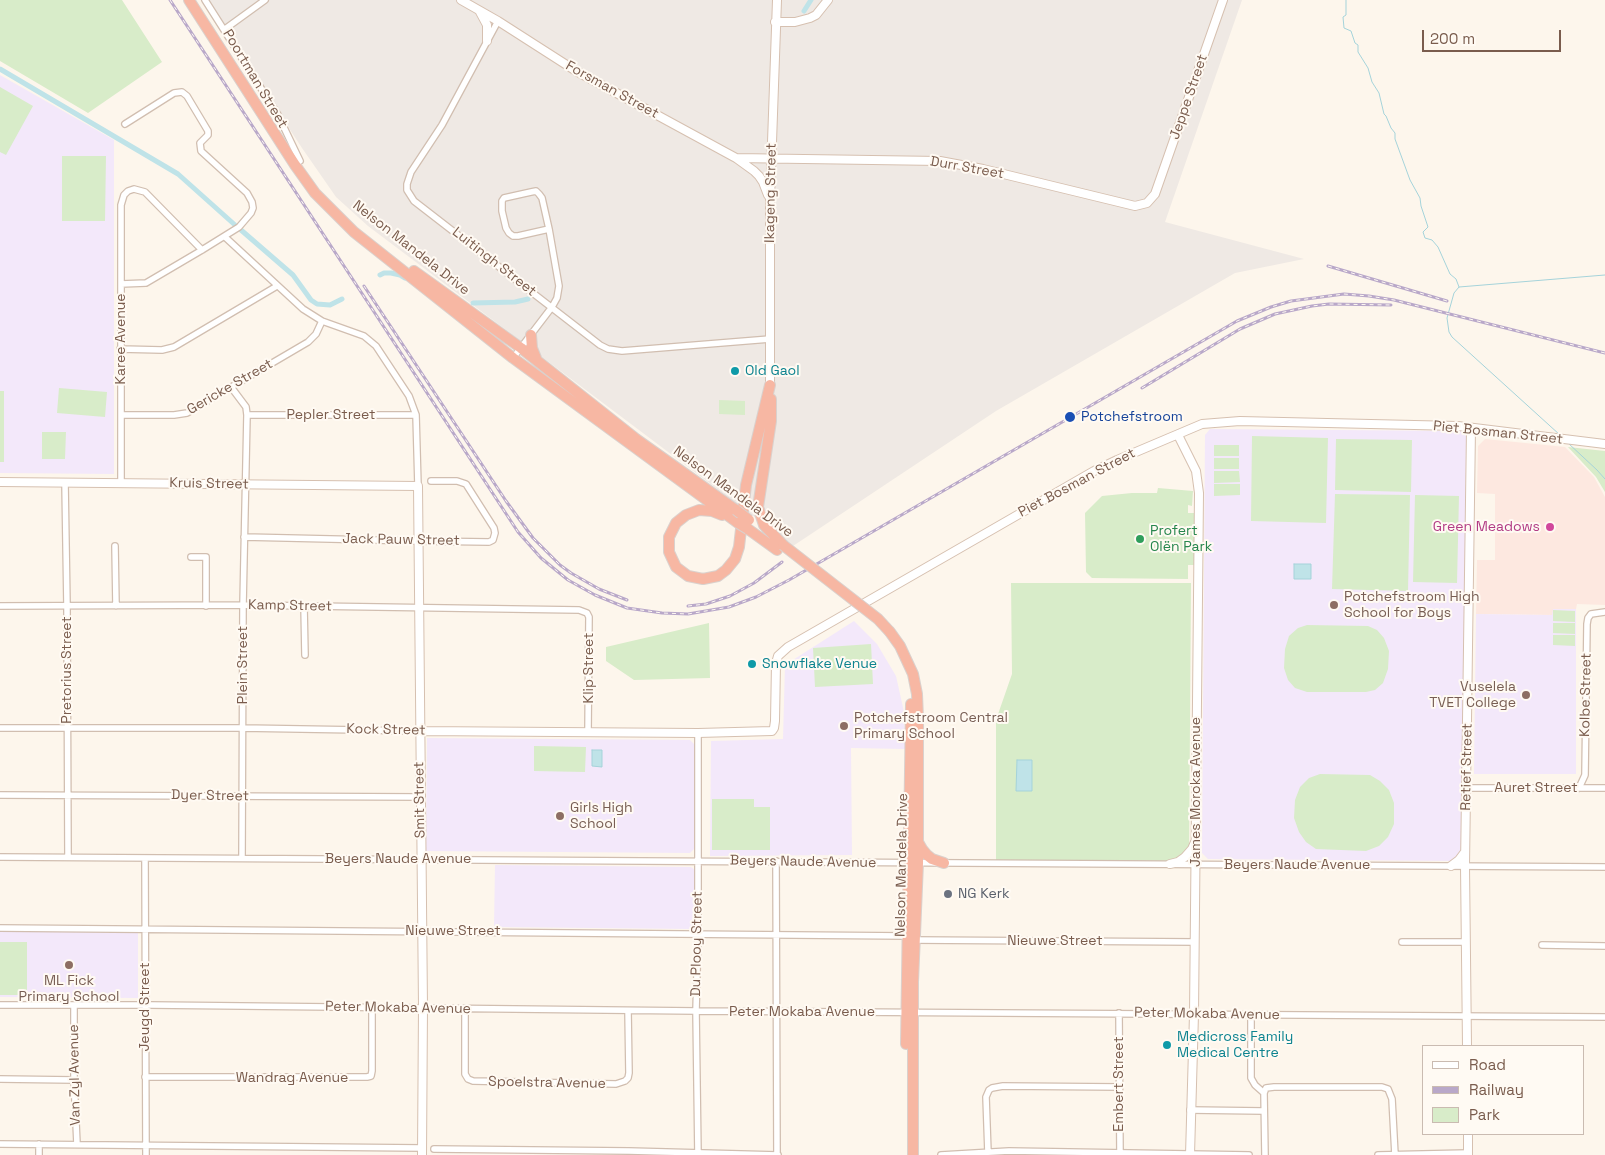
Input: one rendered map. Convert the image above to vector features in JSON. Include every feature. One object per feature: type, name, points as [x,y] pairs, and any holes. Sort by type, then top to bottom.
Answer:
[{"type":"highway","name":"Nelson Mandela Drive","points":[[189,0],[295,165],[322,200],[354,232],[513,358],[780,548],[887,633],[906,658],[913,674],[917,694],[918,841],[914,863]]},
{"type":"highway","name":"Nelson Mandela Drive","points":[[196,0],[300,161],[326,196],[361,228],[447,296],[537,360],[741,520]]},
{"type":"highway","points":[[531,335],[532,348],[537,360]]},
{"type":"highway","points":[[741,520],[705,510],[692,512],[681,518],[673,529],[668,545],[676,566],[688,576],[697,579],[708,578],[718,576],[735,559],[739,547],[746,485],[770,385]]},
{"type":"highway","points":[[770,385],[770,420],[758,507],[764,524],[780,548]]},
{"type":"highway","name":"Nelson Mandela Drive","points":[[887,633],[902,665],[910,688],[911,700],[914,863],[910,938],[906,1155]]},
{"type":"highway","points":[[918,841],[926,855],[944,863]]},
{"type":"highway","name":"Nelson Mandela Drive","points":[[909,1012],[913,1155]]},
{"type":"street","name":"Poortman Street","points":[[205,0],[278,115],[300,161]]},
{"type":"street","points":[[225,29],[266,0]]},
{"type":"street","name":"Forsman Street","points":[[461,0],[498,21],[576,71],[736,158],[771,159]]},
{"type":"street","name":"Ikageng Street","points":[[770,385],[770,199],[777,0]]},
{"type":"street","points":[[775,22],[795,22],[810,18],[816,15],[828,0]]},
{"type":"street","name":"Jeppe Street","points":[[1155,194],[1223,0]]},
{"type":"street","points":[[477,9],[487,24],[488,41]]},
{"type":"street","name":"Luitingh Street","points":[[498,21],[442,125],[411,172],[407,190],[414,202],[600,344],[615,351],[770,339]]},
{"type":"street","points":[[120,284],[146,282],[225,237],[239,227],[253,208],[247,193],[201,151],[200,143],[208,135],[208,131],[187,96],[182,92],[174,93],[125,124]]},
{"type":"street","points":[[736,158],[754,171],[764,182],[770,199]]},
{"type":"street","name":"Durr Street","points":[[771,159],[940,161],[984,169],[1135,206],[1147,203],[1155,194]]},
{"type":"street","name":"Karee Avenue","points":[[121,483],[120,284],[121,205],[124,195],[134,189],[146,192],[202,250]]},
{"type":"street","points":[[513,358],[552,308],[557,298],[559,286],[549,229],[542,198],[536,192],[509,196],[502,201],[506,228],[513,236],[549,229]]},
{"type":"street","points":[[225,237],[303,310],[322,321],[364,336],[371,341],[384,357],[409,396],[416,415]]},
{"type":"street","points":[[120,349],[162,350],[174,347],[277,286]]},
{"type":"street","name":"Gericke Street","points":[[121,415],[181,415],[308,342],[316,334],[322,321]]},
{"type":"street","name":"Plein Street","points":[[231,387],[246,407],[247,415],[243,605],[242,858]]},
{"type":"street","name":"Pepler Street","points":[[247,415],[416,415]]},
{"type":"street","name":"Smit Street","points":[[416,415],[423,1008],[422,1152]]},
{"type":"street","name":"Piet Bosman Street","points":[[772,731],[775,721],[776,663],[778,656],[788,646],[1094,472],[1202,424],[1224,421],[1458,426],[1605,444]]},
{"type":"street","name":"Retief Street","points":[[1467,1045],[1465,866],[1471,428]]},
{"type":"street","name":"James Moroka Avenue","points":[[1178,435],[1196,471],[1199,493],[1195,942],[1190,1154]]},
{"type":"street","name":"Jack Pauw Street","points":[[244,537],[489,542],[493,540],[495,537],[494,528],[466,484],[457,481],[431,481]]},
{"type":"street","name":"Kruis Street","points":[[0,482],[418,486]]},
{"type":"street","name":"Pretorius Street","points":[[65,483],[68,857]]},
{"type":"street","points":[[115,546],[116,606]]},
{"type":"street","points":[[191,557],[206,558],[206,606]]},
{"type":"street","name":"Kamp Street","points":[[0,606],[243,605],[579,610]]},
{"type":"street","points":[[304,606],[305,655]]},
{"type":"street","name":"Klip Street","points":[[579,610],[589,617],[588,732]]},
{"type":"street","name":"Kolbe Street","points":[[1579,788],[1585,775],[1587,624],[1589,616],[1605,612]]},
{"type":"street","name":"Kock Street","points":[[0,728],[242,728],[698,733],[772,731]]},
{"type":"street","name":"Du Plooy Street","points":[[698,733],[696,1011],[698,1154]]},
{"type":"street","name":"Kolbe Street","points":[[1585,775],[1592,788]]},
{"type":"street","name":"Auret Street","points":[[1466,788],[1605,788]]},
{"type":"street","name":"Dyer Street","points":[[0,795],[420,797]]},
{"type":"street","points":[[1170,864],[1178,862],[1185,857],[1192,849],[1196,839]]},
{"type":"street","points":[[1451,866],[1466,852]]},
{"type":"street","name":"Beyers Naude Avenue","points":[[0,857],[421,858],[1605,867]]},
{"type":"street","name":"Jeugd Street","points":[[145,858],[146,1155]]},
{"type":"street","points":[[434,1149],[777,1155],[776,861]]},
{"type":"street","name":"Nieuwe Street","points":[[0,928],[698,933],[1195,942]]},
{"type":"street","points":[[1402,942],[1466,942]]},
{"type":"street","points":[[1542,945],[1605,946]]},
{"type":"street","name":"Peter Mokaba Avenue","points":[[0,1005],[1605,1017]]},
{"type":"street","name":"Van Zyl Avenue","points":[[74,1005],[74,1080],[77,1144]]},
{"type":"street","name":"Wandrag Avenue","points":[[145,1077],[367,1078],[371,1076],[372,1071],[372,1008]]},
{"type":"street","name":"Spoelstra Avenue","points":[[465,1009],[465,1074],[472,1081],[616,1084],[628,1078],[628,1010]]},
{"type":"street","name":"Embert Street","points":[[1119,1013],[1120,1154]]},
{"type":"street","points":[[1251,1015],[1251,1078],[1255,1085],[1264,1092]]},
{"type":"street","points":[[0,1079],[74,1080]]},
{"type":"street","points":[[988,1153],[986,1097],[992,1088],[1003,1086],[1119,1087]]},
{"type":"street","points":[[1265,1155],[1263,1111],[1266,1088],[1382,1087],[1388,1089],[1392,1099],[1395,1155]]},
{"type":"street","points":[[1190,1110],[1263,1111]]},
{"type":"street","points":[[1378,1155],[1468,1154],[1468,1135]]},
{"type":"street","points":[[0,1144],[357,1148],[422,1152]]},
{"type":"street","points":[[39,1144],[39,1155]]},
{"type":"street","points":[[357,1148],[357,1155]]},
{"type":"street","points":[[941,1155],[988,1153],[1249,1155]]},
{"type":"shaded area","points":[[205,0],[1242,0],[1165,222],[1304,259],[1235,273],[996,411],[793,546],[368,226],[336,197]]},
{"type":"shaded area","points":[[0,75],[114,140],[114,474],[0,473]]},
{"type":"shaded area","name":"Potchefstroom High School for Boys","points":[[1210,429],[1462,431],[1466,436],[1463,851],[1453,861],[1208,859],[1202,853],[1205,435]]},
{"type":"shaded area","name":"Green Meadows","points":[[1485,439],[1565,447],[1594,477],[1605,497],[1605,605],[1577,604],[1576,609],[1553,609],[1553,615],[1476,614],[1477,560],[1495,560],[1495,494],[1477,493],[1478,446]]},
{"type":"shaded area","name":"Vuselela TVET College","points":[[1553,609],[1576,609],[1576,774],[1474,774],[1476,614],[1552,615]]},
{"type":"shaded area","name":"Potchefstroom Central Primary School","points":[[854,621],[877,644],[896,676],[904,712],[905,749],[851,748],[852,855],[710,856],[711,741],[783,739],[785,665]]},
{"type":"shaded area","name":"Girls High School","points":[[427,738],[690,740],[694,744],[694,849],[690,853],[426,851]]},
{"type":"shaded area","points":[[495,865],[691,867],[695,870],[695,926],[691,929],[494,927]]},
{"type":"shaded area","name":"ML Fick Primary School","points":[[0,931],[138,932],[138,998],[0,997]]},
{"type":"green space","points":[[0,0],[122,0],[162,62],[88,113],[0,61]]},
{"type":"green space","points":[[0,87],[33,106],[6,155],[0,152]]},
{"type":"green space","points":[[62,156],[106,156],[105,221],[62,221]]},
{"type":"green space","points":[[59,388],[107,392],[105,417],[57,413]]},
{"type":"green space","points":[[0,391],[4,391],[4,462],[0,462]]},
{"type":"green space","points":[[719,400],[745,401],[745,415],[719,414]]},
{"type":"green space","points":[[42,432],[66,432],[65,459],[42,459]]},
{"type":"green space","points":[[1252,436],[1328,438],[1326,523],[1251,521]]},
{"type":"green space","points":[[1336,439],[1412,440],[1411,492],[1335,490]]},
{"type":"green space","points":[[1214,445],[1239,445],[1239,456],[1214,456]]},
{"type":"green space","points":[[1568,447],[1605,451],[1605,492],[1596,477]]},
{"type":"green space","points":[[1214,458],[1239,458],[1239,469],[1214,469]]},
{"type":"green space","points":[[1214,471],[1239,471],[1240,482],[1214,483]]},
{"type":"green space","points":[[1214,484],[1240,484],[1240,495],[1214,496]]},
{"type":"green space","name":"Profert Olën Park","points":[[1158,488],[1193,491],[1192,506],[1188,505],[1188,513],[1194,513],[1194,565],[1188,565],[1188,579],[1092,578],[1086,572],[1085,513],[1102,496],[1157,493]]},
{"type":"green space","points":[[1335,494],[1410,495],[1408,591],[1332,589]]},
{"type":"green space","points":[[1415,495],[1459,496],[1457,583],[1413,582]]},
{"type":"green space","points":[[1011,583],[1191,583],[1189,861],[996,860],[996,720],[1012,674]]},
{"type":"green space","points":[[1553,610],[1575,611],[1575,622],[1553,621]]},
{"type":"green space","points":[[709,623],[710,678],[634,680],[606,661],[606,647]]},
{"type":"green space","points":[[1553,623],[1575,623],[1575,634],[1553,633]]},
{"type":"green space","points":[[1307,625],[1368,626],[1377,630],[1384,638],[1389,651],[1388,669],[1383,683],[1375,690],[1366,692],[1307,692],[1295,688],[1288,680],[1284,668],[1285,649],[1289,636],[1298,628]]},
{"type":"green space","points":[[1553,635],[1575,635],[1575,646],[1553,645]]},
{"type":"green space","points":[[871,644],[873,684],[815,687],[813,648]]},
{"type":"green space","points":[[534,746],[586,747],[585,772],[534,771]]},
{"type":"green space","points":[[1320,774],[1370,775],[1389,790],[1394,803],[1394,824],[1388,837],[1379,846],[1366,851],[1316,849],[1306,842],[1299,832],[1294,818],[1295,800],[1300,787],[1309,778]]},
{"type":"green space","points":[[712,799],[754,799],[754,807],[770,807],[770,850],[712,850]]},
{"type":"green space","points":[[0,942],[27,942],[27,995],[0,995]]},
{"type":"water","points":[[1294,564],[1311,564],[1311,579],[1294,579]]},
{"type":"water","points":[[592,750],[602,750],[602,767],[592,766]]},
{"type":"water","points":[[1017,760],[1032,760],[1032,791],[1016,791]]},
{"type":"waterway","points":[[804,11],[811,0]]},
{"type":"waterway","points":[[1346,0],[1346,15],[1343,17],[1344,28],[1351,31],[1355,43],[1358,45],[1358,52],[1368,68],[1372,82],[1379,93],[1384,114],[1395,133],[1395,139],[1410,180],[1420,198],[1428,227],[1423,232],[1425,238],[1432,240],[1438,247],[1450,274],[1456,279],[1459,287]]},
{"type":"waterway","points":[[0,69],[178,174],[235,225]]},
{"type":"waterway","points":[[241,230],[293,275],[311,300],[317,304],[330,305],[342,299]]},
{"type":"waterway","points":[[380,275],[391,273],[405,278]]},
{"type":"waterway","points":[[1560,435],[1452,337],[1449,332],[1447,318],[1454,293],[1459,287],[1605,275]]},
{"type":"waterway","points":[[473,303],[515,302],[528,299]]},
{"type":"waterway","points":[[1568,443],[1605,479]]},
{"type":"railway","points":[[170,0],[518,532],[541,558],[568,580],[595,595],[627,608],[662,613],[688,614],[729,607],[756,597],[789,580],[1237,321],[1291,301],[1344,294],[1394,300],[1605,353]]},
{"type":"railway","points":[[1328,266],[1447,301]]},
{"type":"railway","points":[[364,286],[506,501],[533,538],[560,565],[571,573],[599,589],[627,600]]},
{"type":"railway","points":[[1142,388],[1240,329],[1275,314],[1329,304],[1391,305]]},
{"type":"railway","points":[[688,606],[706,604],[730,596],[754,583],[782,562]]},
{"type":"place","name":"Old Gaol","points":[[735,371]]},
{"type":"place","name":"Potchefstroom","points":[[1070,417]]},
{"type":"place","name":"Green Meadows","points":[[1550,527]]},
{"type":"place","name":"Profert Olën Park","points":[[1140,539]]},
{"type":"place","name":"Potchefstroom High School for Boys","points":[[1334,605]]},
{"type":"place","name":"Snowflake Venue","points":[[752,664]]},
{"type":"place","name":"Vuselela TVET College","points":[[1526,695]]},
{"type":"place","name":"Potchefstroom Central Primary School","points":[[844,726]]},
{"type":"place","name":"Girls High School","points":[[560,816]]},
{"type":"place","name":"NG Kerk","points":[[948,894]]},
{"type":"place","name":"ML Fick Primary School","points":[[69,965]]},
{"type":"place","name":"Medicross Family Medical Centre","points":[[1167,1045]]}]
